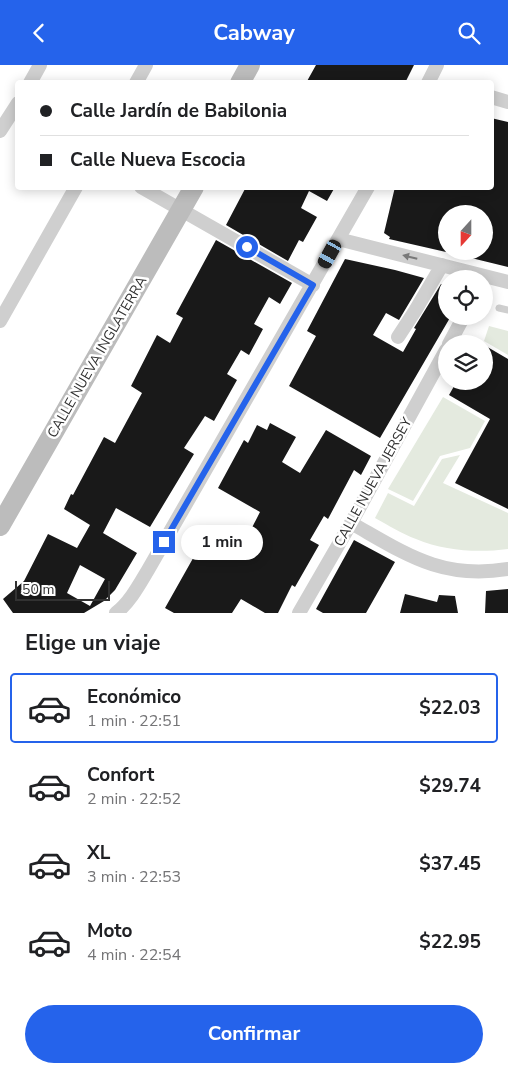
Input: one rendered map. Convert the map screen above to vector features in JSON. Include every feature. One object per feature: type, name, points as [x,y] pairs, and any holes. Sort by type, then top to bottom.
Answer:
[{"type":"street","points":[[32,80],[40,65]]},
{"type":"street","points":[[138,80],[146,65]]},
{"type":"street","points":[[242,80],[250,65]]},
{"type":"street","points":[[255,80],[263,65]]},
{"type":"street","points":[[431,80],[437,65]]},
{"type":"street","points":[[494,98],[508,102]]},
{"type":"street","points":[[0,131],[15,112]]},
{"type":"street","points":[[0,321],[74,190]]},
{"type":"street","points":[[149,190],[177,200],[313,285]]},
{"type":"street","name":"CALLE NUEVA INGLATERRA","points":[[0,501],[177,200],[190,190]]},
{"type":"street","points":[[124,611],[366,190]]},
{"type":"street","name":"CALLE NUEVA INGLATERRA","points":[[0,526],[177,200]]},
{"type":"street","points":[[338,239],[457,270]]},
{"type":"street","points":[[398,337],[416,311],[442,265]]},
{"type":"street","points":[[493,280],[508,282]]},
{"type":"street","name":"CALLE NUEVA JERSEY","points":[[299,613],[438,365]]},
{"type":"street","points":[[351,523],[396,549],[430,565],[478,573],[508,569]]},
{"type":"lane","points":[[499,308],[508,310]]},
{"type":"shaded area","points":[[489,326],[508,331],[508,355],[493,346],[493,335],[486,335]]},
{"type":"shaded area","points":[[443,397],[485,421],[470,448],[440,456],[413,501],[388,489]]},
{"type":"shaded area","points":[[460,455],[443,483],[508,513],[508,549],[473,551],[438,546],[411,537],[375,518],[388,493],[414,506],[442,459]]},
{"type":"building","points":[[316,65],[414,65],[406,80],[308,80]]},
{"type":"building","points":[[494,119],[508,122],[508,267],[479,260],[493,260],[493,205],[438,205],[438,250],[389,239],[390,237],[384,233],[394,190],[494,190]]},
{"type":"building","points":[[244,190],[333,190],[327,201],[309,191],[301,208],[317,217],[303,242],[299,240],[288,261],[226,225]]},
{"type":"building","points":[[216,240],[292,283],[280,304],[269,297],[254,324],[263,329],[249,355],[241,350],[227,374],[237,380],[214,421],[205,416],[184,448],[194,454],[150,527],[116,508],[103,533],[137,553],[115,590],[104,601],[84,613],[13,613],[3,599],[24,581],[48,534],[77,548],[90,525],[64,509],[104,437],[115,443],[142,393],[131,386],[157,335],[170,343],[183,318],[176,314]],"holes":[[[80,565],[105,579],[90,606],[67,593]]]},
{"type":"building","points":[[345,259],[424,278],[399,320],[386,313],[373,335],[403,352],[416,329],[414,328],[438,289],[438,325],[446,325],[440,335],[438,335],[438,338],[380,438],[289,386],[316,336],[307,331]]},
{"type":"building","points":[[493,350],[508,359],[508,509],[455,483],[490,419],[449,395],[452,390],[493,390]]},
{"type":"building","points":[[270,423],[296,437],[282,462],[300,473],[326,430],[371,456],[361,475],[354,470],[328,519],[324,516],[310,540],[319,545],[295,587],[292,585],[278,613],[265,613],[241,599],[232,613],[174,613],[165,608],[205,537],[238,555],[260,512],[218,488],[244,440],[248,443],[257,425],[267,430]]},
{"type":"building","points":[[354,540],[395,562],[366,613],[323,613],[316,609]]},
{"type":"building","points":[[508,589],[508,613],[485,613],[486,591]]},
{"type":"building","points":[[405,594],[437,602],[439,595],[455,596],[458,613],[400,613]]},
{"type":"route","points":[[164,542],[313,285],[247,247]]}]
